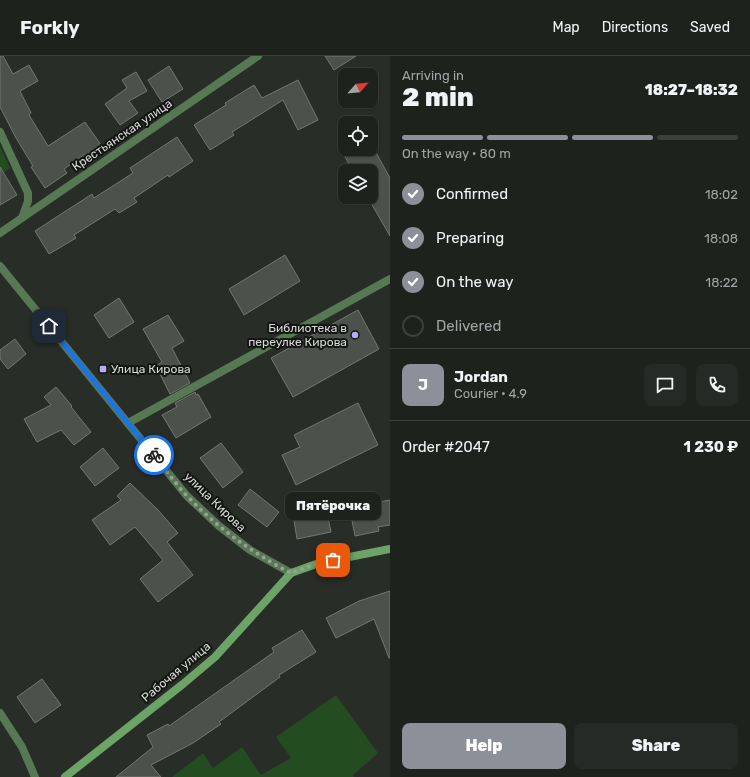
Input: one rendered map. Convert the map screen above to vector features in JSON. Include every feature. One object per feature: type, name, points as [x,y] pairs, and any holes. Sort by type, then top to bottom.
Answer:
[{"type":"street","name":"Крестьянская улица","points":[[0,233],[258,56]]},
{"type":"street","points":[[0,132],[28,193],[28,200],[22,218]]},
{"type":"street","name":"улица Кирова","points":[[0,266],[187,496],[219,526],[250,550],[291,573]]},
{"type":"street","points":[[128,423],[390,279]]},
{"type":"street","points":[[291,573],[319,563],[390,549]]},
{"type":"street","name":"Рабочая улица","points":[[65,777],[215,657],[291,573]]},
{"type":"street","points":[[0,713],[22,747],[35,777]]},
{"type":"green space","points":[[0,146],[10,168],[0,175]]},
{"type":"green space","points":[[336,695],[378,753],[353,775],[354,777],[172,777],[203,753],[213,768],[242,747],[261,775],[291,758],[276,737]]},
{"type":"building","points":[[0,56],[3,56],[13,74],[29,65],[38,81],[20,91],[31,113],[29,115],[48,146],[85,122],[101,145],[64,169],[67,173],[45,188],[31,167],[33,166],[0,107]]},
{"type":"building","points":[[325,56],[356,56],[334,70]]},
{"type":"building","points":[[169,66],[183,89],[162,102],[148,80]]},
{"type":"building","points":[[136,72],[147,91],[129,101],[138,113],[120,125],[105,104],[127,88],[122,80]]},
{"type":"building","points":[[298,80],[318,120],[298,130],[283,100],[232,132],[234,135],[210,150],[194,125],[254,85],[262,98]]},
{"type":"building","points":[[177,137],[193,161],[169,177],[168,175],[134,198],[137,202],[119,213],[115,209],[74,235],[76,238],[49,254],[35,231],[92,194],[94,198],[133,173],[130,168]]},
{"type":"building","points":[[345,156],[378,156],[390,178],[390,236],[372,204],[378,204],[378,164],[349,164]]},
{"type":"building","points":[[0,167],[17,195],[0,205]]},
{"type":"building","points":[[285,255],[300,281],[244,315],[229,289]]},
{"type":"building","points":[[119,298],[134,322],[109,338],[94,315]]},
{"type":"building","points":[[358,310],[379,349],[293,397],[271,358]]},
{"type":"building","points":[[168,315],[184,341],[172,348],[190,383],[170,394],[156,366],[162,362],[143,329]]},
{"type":"building","points":[[15,339],[26,354],[8,369],[0,359],[0,350]]},
{"type":"building","points":[[56,387],[91,432],[74,445],[61,430],[37,442],[24,419],[51,405],[44,397]]},
{"type":"building","points":[[195,392],[196,395],[198,394],[211,417],[176,438],[162,415],[177,407],[175,403]]},
{"type":"building","points":[[358,403],[378,445],[296,485],[282,455],[300,447],[294,435]]},
{"type":"building","points":[[221,443],[243,472],[223,488],[200,458]]},
{"type":"building","points":[[103,448],[119,468],[95,486],[80,467]]},
{"type":"building","points":[[130,483],[158,510],[178,533],[167,542],[193,575],[158,602],[140,579],[163,560],[135,527],[110,545],[92,520],[121,500],[117,496]]},
{"type":"building","points":[[250,489],[279,512],[267,527],[238,505]]},
{"type":"building","points":[[371,495],[373,503],[390,500],[390,525],[378,527],[379,531],[355,536],[348,500]]},
{"type":"building","points":[[326,508],[331,532],[297,539],[293,514]]},
{"type":"building","points":[[390,591],[390,658],[374,619],[336,638],[326,618],[359,601]]},
{"type":"building","points":[[302,630],[316,652],[279,675],[280,677],[219,722],[221,724],[193,743],[151,765],[161,777],[116,777],[153,747],[147,735],[168,724],[169,726],[274,652],[272,648]]},
{"type":"building","points":[[42,679],[61,705],[35,723],[17,697]]},
{"type":"way so far","points":[[154,455],[187,496],[219,526],[250,550],[270,563],[291,573],[319,563],[333,560]]},
{"type":"place","name":"Библиотека в переулке Кирова","points":[[355,335]]},
{"type":"place","name":"Улица Кирова","points":[[103,369]]},
{"type":"place","name":"Пятёрочка","points":[[333,560]]},
{"type":"route","points":[[49,326],[154,455]]}]
